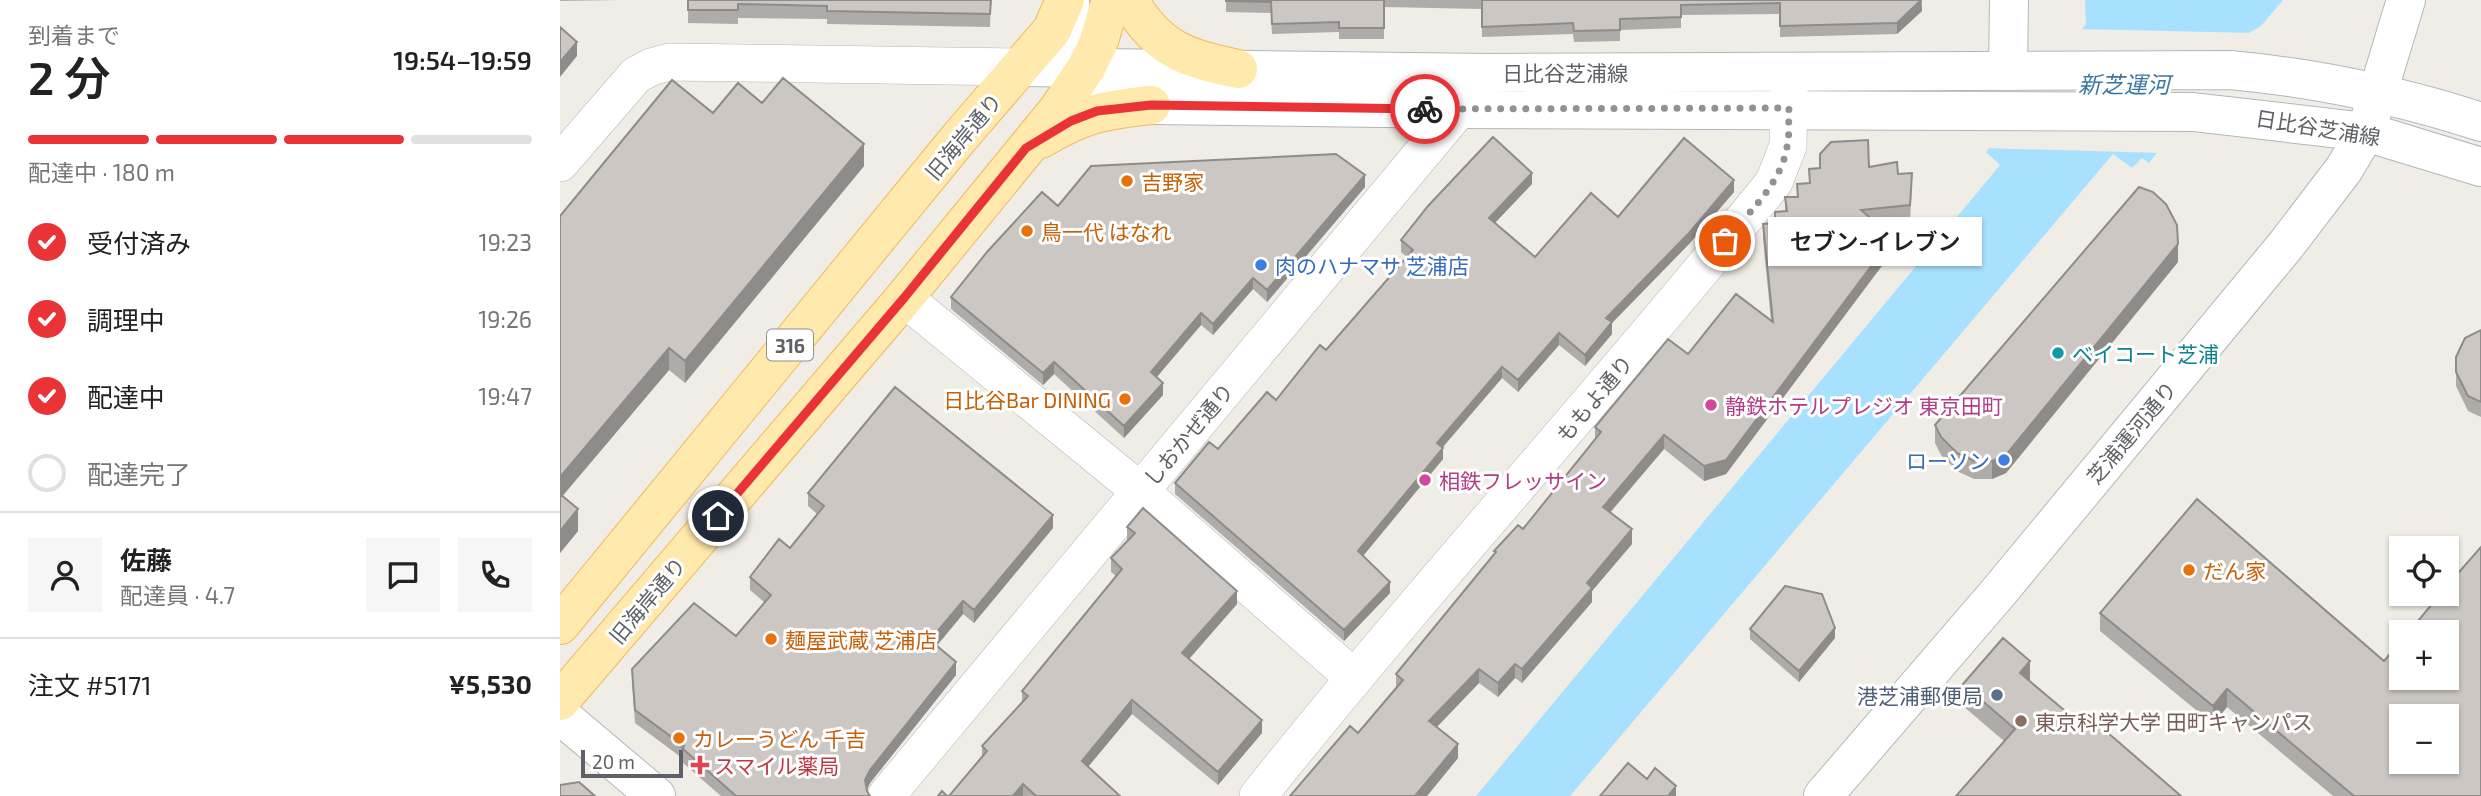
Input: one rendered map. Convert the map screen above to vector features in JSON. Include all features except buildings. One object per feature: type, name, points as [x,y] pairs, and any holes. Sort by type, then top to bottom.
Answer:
[{"type":"main road","name":"旧海岸通り","points":[[560,625],[1052,30],[1068,0]]},
{"type":"main road","points":[[1068,0],[1077,50],[1086,68]]},
{"type":"main road","name":"旧海岸通り","points":[[560,701],[904,298],[1057,111],[1086,68],[1098,44],[1111,0]]},
{"type":"main road","points":[[1129,0],[1153,35],[1172,50],[1200,61],[1238,69]]},
{"type":"main road","points":[[2009,0],[2025,72]]},
{"type":"main road","name":"芝浦運河通り","points":[[1823,796],[1997,594],[2286,245],[2344,169],[2366,132],[2406,0]]},
{"type":"main road","name":"日比谷芝浦線","points":[[1021,67],[1489,72],[1789,90],[2005,109],[2193,112],[2246,116],[2366,132],[2481,167]]},
{"type":"main road","name":"日比谷芝浦線","points":[[1086,68],[1116,91],[1132,100],[1151,105],[1458,110],[1789,90],[2025,72],[2230,70],[2311,78],[2379,91],[2481,121]]},
{"type":"main road","points":[[1026,148],[1071,121],[1097,111],[1151,105]]},
{"type":"main road","points":[[560,715],[656,796]]},
{"type":"street","points":[[560,163],[636,75],[669,62],[1021,67]]},
{"type":"street","name":"しおかぜ通り","points":[[886,796],[1489,72]]},
{"type":"street","name":"ももよ通り","points":[[1258,796],[1353,677],[1569,429],[1774,182],[1788,146],[1789,90]]},
{"type":"street","points":[[904,298],[1140,491],[1353,677]]},
{"type":"water","name":"新芝運河","points":[[2085,0],[2283,0],[2261,26],[2247,34],[2149,163],[2142,158],[2132,168],[2113,154],[1570,796],[1476,796],[2000,165],[1986,152],[2086,24]]},
{"type":"pier","points":[[2077,29],[2256,33],[2249,37],[2160,153],[1984,148]]},
{"type":"way so far","points":[[1425,109],[1789,108],[1788,146],[1782,167],[1774,182],[1725,241]]},
{"type":"place","name":"吉野家","points":[[1127,181]]},
{"type":"place","name":"鳥一代 はなれ","points":[[1027,231]]},
{"type":"place","name":"セブン-イレブン","points":[[1725,241]]},
{"type":"place","name":"肉のハナマサ 芝浦店","points":[[1261,265]]},
{"type":"place","name":"ベイコート芝浦","points":[[2058,353]]},
{"type":"place","name":"日比谷Bar DINING","points":[[1125,399]]},
{"type":"place","name":"静鉄ホテルプレジオ 東京田町","points":[[1711,405]]},
{"type":"place","name":"ローソン","points":[[2004,460]]},
{"type":"place","name":"相鉄フレッサイン","points":[[1425,480]]},
{"type":"place","name":"だん家","points":[[2189,570]]},
{"type":"place","name":"麺屋武蔵 芝浦店","points":[[771,639]]},
{"type":"place","name":"港芝浦郵便局","points":[[1997,695]]},
{"type":"place","name":"東京科学大学 田町キャンパス","points":[[2021,721]]},
{"type":"place","name":"カレーうどん 千吉","points":[[679,738]]},
{"type":"place","name":"スマイル薬局","points":[[700,765]]},
{"type":"route","points":[[718,516],[904,298],[1026,148],[1071,121],[1097,111],[1151,105],[1425,109]]}]
